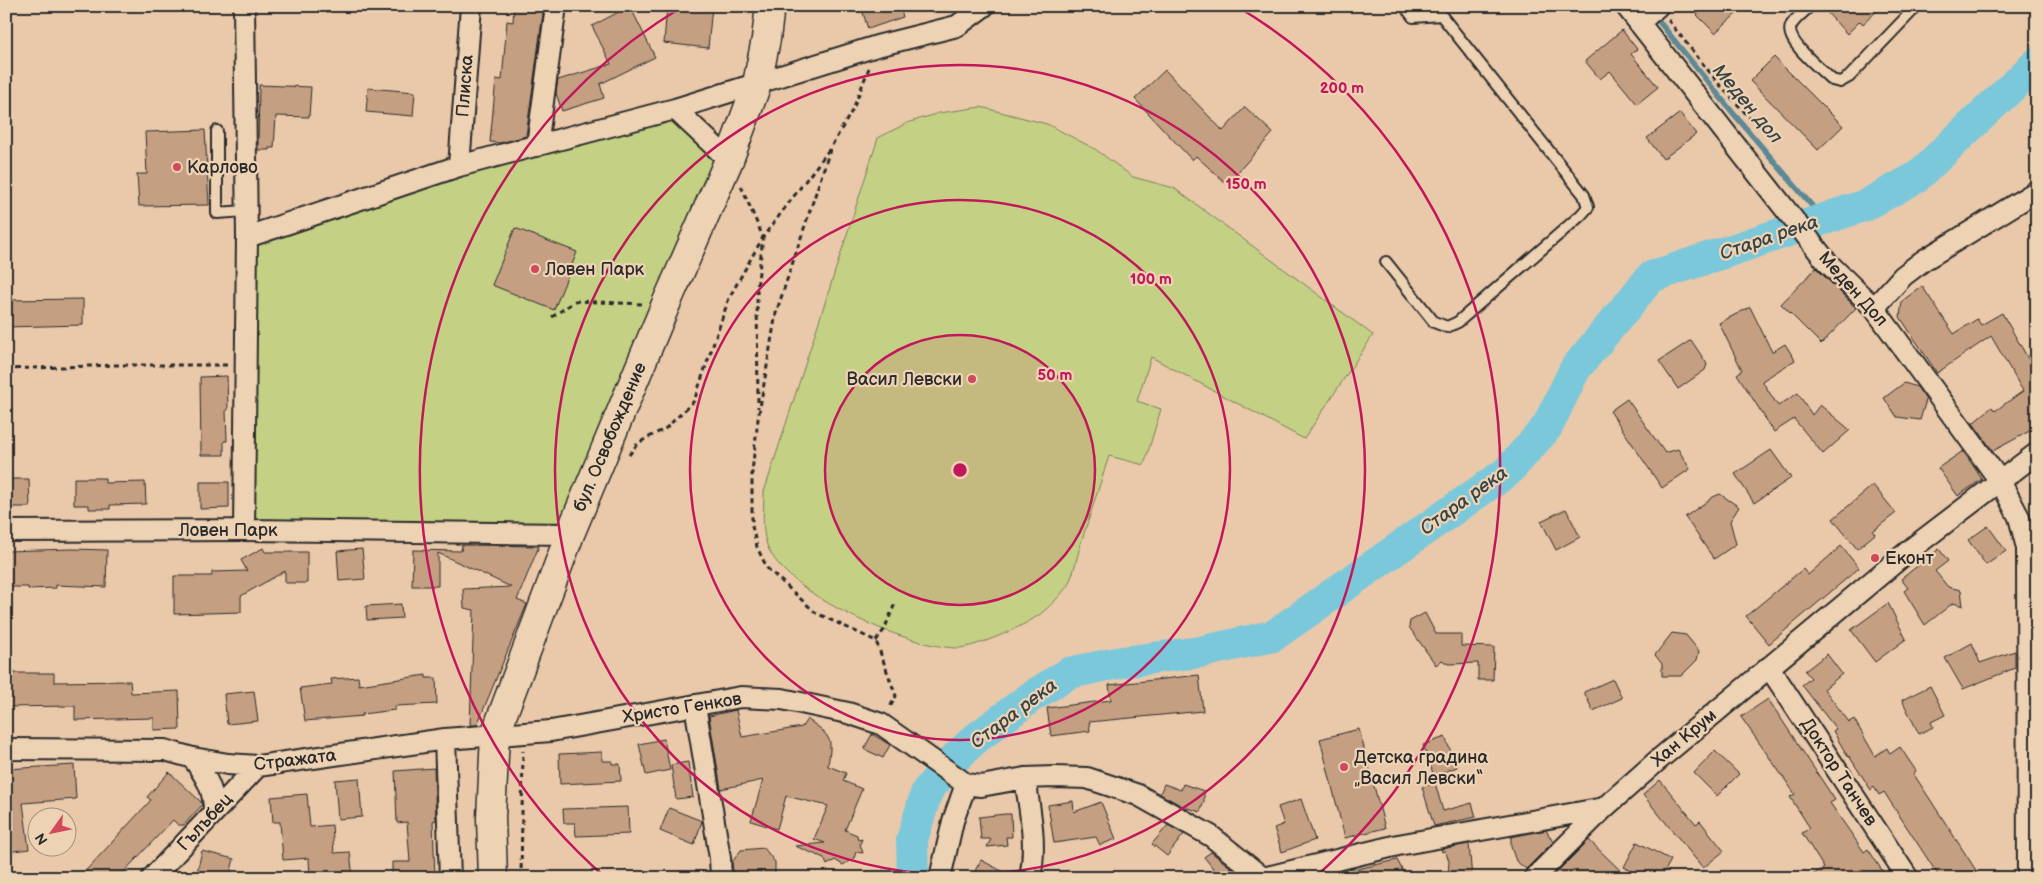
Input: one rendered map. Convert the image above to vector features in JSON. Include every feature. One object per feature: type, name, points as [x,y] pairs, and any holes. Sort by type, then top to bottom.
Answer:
[{"type":"main road","name":"бул. Освобождение","points":[[494,878],[491,818],[495,735],[570,534],[666,304],[730,160],[757,84],[766,40],[770,6]]},
{"type":"street","points":[[244,6],[247,237],[244,530]]},
{"type":"street","name":"Плиска","points":[[459,166],[471,6]]},
{"type":"street","points":[[537,146],[556,6]]},
{"type":"street","points":[[247,237],[459,166],[675,109],[877,46],[957,26],[984,6]]},
{"type":"street","name":"Меден Дол","points":[[1626,6],[1651,12],[1758,174],[1826,261],[1874,308],[2000,482],[2019,517],[2027,548],[2028,878]]},
{"type":"street","points":[[675,109],[730,160]]},
{"type":"street","points":[[1874,308],[1903,276],[1924,260],[2037,192]]},
{"type":"street","name":"Хан Крум","points":[[1534,878],[1604,808],[1657,761],[1911,549],[2037,452]]},
{"type":"street","name":"Ловен Парк","points":[[6,531],[244,530],[570,534]]},
{"type":"street","name":"Доктор Танчев","points":[[1769,667],[1908,878]]},
{"type":"street","name":"Христо Генков","points":[[495,735],[551,731],[740,697],[782,699],[848,713],[881,724],[918,752],[962,781]]},
{"type":"street","points":[[695,705],[720,858],[721,878]]},
{"type":"street","name":"Стражата","points":[[6,750],[165,750],[193,758],[228,764],[258,766],[445,740],[495,735]]},
{"type":"street","points":[[445,740],[450,878]]},
{"type":"street","points":[[193,758],[210,784],[214,797],[214,812]]},
{"type":"street","name":"Гълъбец","points":[[152,878],[258,766]]},
{"type":"street","points":[[940,878],[962,781],[981,786],[1025,778],[1086,778],[1138,795],[1211,836],[1263,878],[1398,846],[1604,808]]},
{"type":"street","points":[[1025,778],[1034,838],[1033,865],[1030,878]]},
{"type":"lane","points":[[1386,262],[1434,322],[1447,327],[1458,322],[1588,207],[1584,195],[1441,15],[1413,17],[1405,6]]},
{"type":"lane","points":[[1810,6],[1791,26],[1790,33],[1794,43],[1832,80],[1840,82],[1849,77],[1917,6]]},
{"type":"lane","points":[[217,131],[218,213],[246,211]]},
{"type":"path","points":[[1651,12],[1761,130]]},
{"type":"path","points":[[628,456],[638,443],[666,428],[694,401],[729,298],[763,237],[831,147],[853,109],[877,46]]},
{"type":"path","points":[[831,147],[776,313],[758,419],[752,472],[752,526],[757,547],[767,568],[816,612],[876,641],[896,696],[881,724]]},
{"type":"path","points":[[730,160],[763,237],[757,289],[758,419]]},
{"type":"path","points":[[552,317],[575,301],[645,304]]},
{"type":"path","points":[[6,369],[117,365],[246,365]]},
{"type":"path","points":[[876,641],[884,630],[896,601]]},
{"type":"path","points":[[521,878],[523,732]]},
{"type":"green space","name":"Васил Левски","points":[[981,107],[1047,124],[1095,149],[1133,177],[1174,188],[1373,335],[1304,439],[1151,357],[1137,401],[1161,409],[1144,465],[1109,456],[1067,586],[1047,608],[1027,622],[989,640],[957,648],[909,639],[880,628],[850,615],[797,582],[778,564],[767,545],[763,525],[764,492],[878,138],[907,123],[939,113]]},
{"type":"green space","points":[[675,109],[729,160],[570,534],[244,530],[247,237]]},
{"type":"building","points":[[514,6],[544,6],[526,136],[500,143],[490,142],[496,79],[502,80],[507,21],[513,22]]},
{"type":"building","points":[[630,6],[655,57],[600,84],[604,98],[562,111],[556,93],[558,80],[611,64],[592,26]]},
{"type":"building","points":[[667,6],[712,6],[708,48],[664,43]]},
{"type":"building","points":[[861,6],[899,6],[903,17],[868,29]]},
{"type":"building","points":[[1707,6],[1745,6],[1715,33],[1697,15]]},
{"type":"building","points":[[1821,6],[1882,6],[1863,24],[1860,21],[1847,34]]},
{"type":"building","points":[[1622,30],[1637,49],[1631,54],[1658,87],[1637,104],[1610,71],[1600,79],[1585,61]]},
{"type":"building","points":[[1774,57],[1843,126],[1818,150],[1750,81]]},
{"type":"building","points":[[1165,70],[1223,131],[1245,107],[1273,133],[1227,184],[1196,156],[1192,160],[1135,99]]},
{"type":"building","points":[[259,85],[311,87],[309,117],[276,116],[274,148],[269,148],[269,150],[258,150]]},
{"type":"building","points":[[368,88],[415,92],[413,116],[366,112]]},
{"type":"building","points":[[1680,113],[1696,134],[1663,159],[1647,138]]},
{"type":"building","name":"Карлово","points":[[205,130],[209,205],[139,206],[137,174],[147,174],[145,132]]},
{"type":"building","name":"Ловен Парк","points":[[515,228],[577,252],[554,310],[492,285]]},
{"type":"building","points":[[1816,268],[1856,308],[1821,344],[1781,304]]},
{"type":"building","points":[[1922,286],[1954,334],[1977,319],[1981,325],[2002,313],[2037,374],[2037,427],[1993,451],[1973,423],[1992,407],[1995,411],[2023,391],[1991,336],[1937,373],[1900,317],[1902,301]]},
{"type":"building","points":[[83,299],[83,325],[6,327],[6,300]]},
{"type":"building","points":[[1750,307],[1772,352],[1785,344],[1795,360],[1762,381],[1778,406],[1798,393],[1812,415],[1820,405],[1850,430],[1823,454],[1794,419],[1774,432],[1737,374],[1742,370],[1719,323]]},
{"type":"building","points":[[1691,340],[1707,364],[1705,370],[1678,389],[1659,361]]},
{"type":"building","points":[[227,376],[227,441],[224,441],[224,455],[201,455],[200,377]]},
{"type":"building","points":[[1904,383],[1917,387],[1926,400],[1920,420],[1897,417],[1884,398]]},
{"type":"building","points":[[1627,399],[1665,453],[1678,449],[1690,469],[1662,488],[1610,411]]},
{"type":"building","points":[[1771,450],[1791,478],[1754,503],[1735,474]]},
{"type":"building","points":[[1963,451],[1982,479],[1958,496],[1938,468]]},
{"type":"building","points":[[74,478],[105,478],[105,483],[145,482],[146,504],[110,505],[110,509],[89,509],[89,505],[74,505]]},
{"type":"building","points":[[6,479],[29,479],[30,507],[6,507]]},
{"type":"building","points":[[200,482],[229,482],[229,508],[200,509]]},
{"type":"building","points":[[1873,485],[1896,513],[1873,531],[1875,534],[1857,549],[1833,519]]},
{"type":"building","points":[[1720,494],[1739,507],[1730,521],[1736,544],[1714,559],[1685,517]]},
{"type":"building","points":[[1566,509],[1580,537],[1556,550],[1541,521]]},
{"type":"building","points":[[1988,526],[2006,551],[1986,565],[1968,540]]},
{"type":"building","points":[[462,545],[539,546],[517,600],[527,604],[477,725],[470,725],[474,610],[464,608],[463,589],[511,587],[438,553],[438,586],[412,586],[413,550],[461,551]]},
{"type":"building","points":[[1841,546],[1859,568],[1769,644],[1746,616],[1803,569],[1808,575]]},
{"type":"building","points":[[263,548],[265,552],[307,552],[307,583],[285,583],[285,571],[241,596],[241,612],[174,614],[174,576],[212,576],[212,572],[247,571],[241,560]]},
{"type":"building","points":[[362,549],[365,579],[339,581],[337,551]]},
{"type":"building","points":[[1939,549],[1948,561],[1935,571],[1948,587],[1961,590],[1963,606],[1953,603],[1925,625],[1904,591],[1908,588],[1901,579]]},
{"type":"building","points":[[107,550],[106,587],[56,585],[56,588],[28,589],[28,587],[6,587],[6,551]]},
{"type":"building","points":[[1888,603],[1906,639],[1875,662],[1851,630]]},
{"type":"building","points":[[401,604],[402,618],[367,620],[366,606]]},
{"type":"building","points":[[1425,613],[1436,634],[1461,634],[1461,646],[1494,647],[1493,680],[1478,680],[1478,663],[1448,664],[1442,660],[1436,665],[1409,627],[1410,621]]},
{"type":"building","points":[[1672,633],[1686,635],[1699,651],[1697,660],[1681,676],[1662,676],[1662,664],[1655,655]]},
{"type":"building","points":[[1972,643],[1980,663],[2015,651],[2015,668],[1963,689],[1945,658]]},
{"type":"building","points":[[1827,654],[1842,674],[1824,689],[1849,722],[1854,719],[1875,756],[1887,748],[1890,754],[1900,747],[1916,771],[1913,773],[1981,878],[1940,878],[1884,792],[1879,795],[1874,787],[1871,790],[1848,757],[1833,731],[1836,729],[1802,685],[1811,678],[1805,671]]},
{"type":"building","points":[[6,673],[54,673],[54,682],[130,681],[131,693],[179,691],[180,729],[154,730],[154,718],[75,720],[75,706],[6,707]]},
{"type":"building","points":[[426,675],[426,678],[436,678],[437,704],[395,706],[395,710],[362,714],[362,716],[305,721],[300,688],[332,684],[331,679],[358,677],[359,685]]},
{"type":"building","points":[[1199,675],[1203,711],[1089,722],[1090,731],[1051,736],[1047,708],[1111,700],[1109,685]]},
{"type":"building","points":[[1613,679],[1622,698],[1593,711],[1584,692]]},
{"type":"building","points":[[1930,686],[1945,715],[1931,722],[1933,727],[1919,734],[1902,700]]},
{"type":"building","points":[[254,691],[258,721],[227,724],[224,694]]},
{"type":"building","points":[[1768,699],[1835,800],[1830,803],[1864,852],[1868,849],[1887,878],[1807,878],[1824,868],[1802,833],[1810,828],[1790,797],[1795,794],[1741,717]]},
{"type":"building","points":[[736,710],[742,737],[802,727],[807,719],[821,729],[830,742],[828,766],[846,773],[843,781],[862,789],[845,830],[857,835],[858,840],[862,839],[860,844],[863,853],[856,852],[854,858],[843,865],[835,860],[827,865],[824,858],[795,846],[825,843],[814,839],[828,806],[786,796],[777,829],[751,821],[763,780],[721,789],[709,716]]},
{"type":"building","points":[[1359,729],[1385,828],[1345,838],[1320,739]]},
{"type":"building","points":[[872,734],[890,745],[883,758],[864,749]]},
{"type":"building","points":[[1445,737],[1457,767],[1434,776],[1423,745]]},
{"type":"building","points":[[664,739],[670,770],[646,775],[639,744]]},
{"type":"building","points":[[1715,751],[1739,774],[1717,796],[1694,773]]},
{"type":"building","points":[[602,752],[602,761],[612,761],[612,764],[620,764],[621,781],[560,784],[559,754]]},
{"type":"building","points":[[688,762],[693,797],[676,799],[671,765]]},
{"type":"building","points":[[74,765],[76,799],[23,803],[28,849],[6,852],[6,769]]},
{"type":"building","points":[[434,768],[436,820],[433,821],[435,878],[392,878],[392,862],[410,862],[407,822],[397,823],[395,771]]},
{"type":"building","points":[[169,772],[202,805],[184,825],[178,825],[173,820],[118,878],[79,878],[151,800],[147,797]]},
{"type":"building","points":[[359,778],[362,817],[338,819],[335,780]]},
{"type":"building","points":[[1660,780],[1696,824],[1700,821],[1724,851],[1703,868],[1643,795]]},
{"type":"building","points":[[1435,783],[1443,811],[1472,803],[1476,817],[1434,826],[1422,787]]},
{"type":"building","points":[[1164,784],[1181,790],[1183,784],[1204,791],[1204,801],[1200,812],[1182,806],[1160,794]]},
{"type":"building","points":[[307,794],[310,827],[332,825],[334,853],[350,852],[353,878],[310,878],[309,858],[283,860],[280,822],[273,822],[271,797]]},
{"type":"building","points":[[1301,799],[1315,840],[1282,852],[1274,828],[1284,824],[1278,807]]},
{"type":"building","points":[[1073,801],[1074,812],[1101,802],[1116,839],[1100,845],[1096,837],[1054,843],[1048,805]]},
{"type":"building","points":[[628,807],[629,834],[576,836],[575,823],[564,823],[563,809]]},
{"type":"building","points":[[669,808],[702,821],[694,845],[660,831]]},
{"type":"building","points":[[1011,814],[1012,837],[1006,837],[1007,845],[987,847],[991,839],[981,839],[979,817]]},
{"type":"building","points":[[1168,825],[1184,834],[1167,856],[1152,844]]},
{"type":"building","points":[[1546,830],[1553,842],[1526,869],[1516,861],[1511,847],[1511,837]]},
{"type":"building","points":[[1589,840],[1628,878],[1551,878]]},
{"type":"building","points":[[1637,842],[1671,860],[1661,878],[1645,878],[1624,867]]},
{"type":"building","points":[[1469,844],[1472,878],[1448,878],[1449,861],[1445,851],[1442,852],[1441,849]]},
{"type":"building","points":[[764,848],[775,862],[775,876],[737,878],[733,871],[732,862],[741,850]]},
{"type":"building","points":[[202,851],[234,859],[229,878],[196,876]]},
{"type":"building","points":[[1211,852],[1244,878],[1221,878],[1204,857]]},
{"type":"building","points":[[981,860],[1015,878],[971,878]]},
{"type":"building","points":[[1397,860],[1404,873],[1395,878],[1344,878],[1344,872]]},
{"type":"waterway","name":"Меден дол","points":[[1653,14],[1733,113],[1824,220]]},
{"type":"waterway","name":"Стара река","points":[[913,878],[912,840],[927,791],[951,762],[974,740],[1031,697],[1069,673],[1122,662],[1200,652],[1273,636],[1507,472],[1547,427],[1575,369],[1651,277],[1866,205],[1917,177],[2037,63]]},
{"type":"place","name":"Карлово","points":[[177,167]]},
{"type":"place","name":"Ловен Парк","points":[[535,269]]},
{"type":"place","name":"Васил Левски","points":[[972,379]]},
{"type":"place","name":"Еконт","points":[[1875,558]]},
{"type":"place","name":"Детска градина „Васил Левски“","points":[[1344,767]]}]
